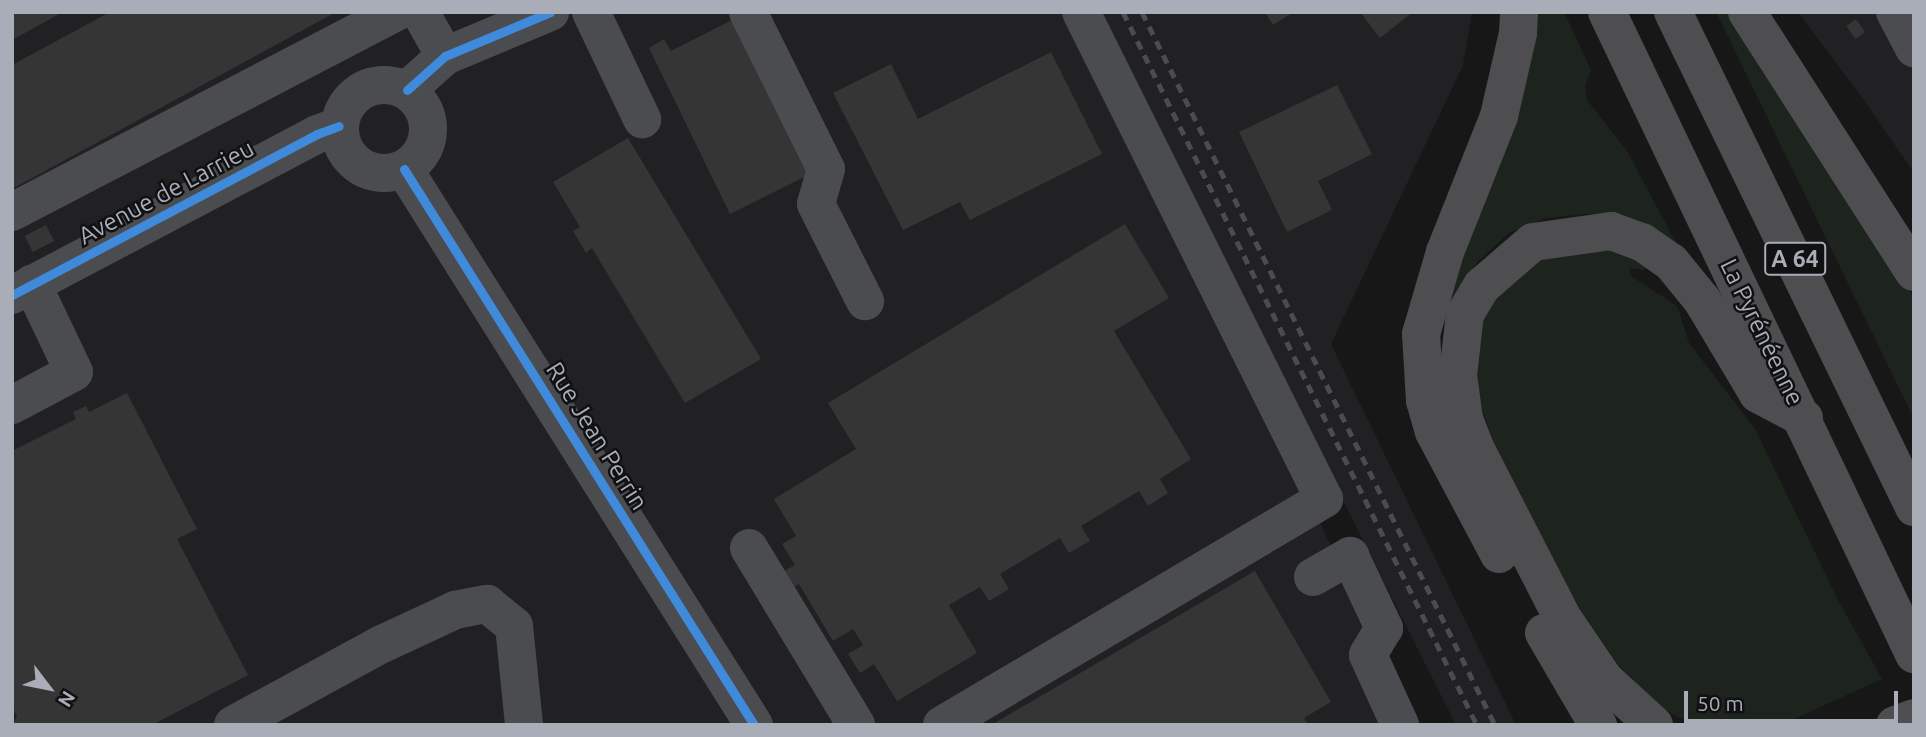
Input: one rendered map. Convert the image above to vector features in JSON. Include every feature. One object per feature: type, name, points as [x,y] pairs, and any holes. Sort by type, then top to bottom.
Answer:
[{"type":"highway","points":[[1519,12],[1518,33],[1499,116],[1427,301],[1421,369],[1434,432],[1458,481],[1598,725]]},
{"type":"highway","name":"La Pyrénéenne","points":[[1607,12],[1804,418],[1914,654]]},
{"type":"highway","name":"A 64","points":[[1673,12],[1914,507]]},
{"type":"highway","points":[[1747,12],[1914,272]]},
{"type":"highway","points":[[1654,725],[1604,680],[1562,617],[1493,487],[1464,419],[1458,346],[1465,314],[1482,286],[1532,242],[1611,231],[1642,242],[1671,262],[1702,300],[1758,394],[1804,418]]},
{"type":"highway","points":[[1895,725],[1914,718]]},
{"type":"street","points":[[12,212],[397,12]]},
{"type":"street","points":[[420,12],[445,56]]},
{"type":"street","points":[[407,90],[445,56],[550,12]]},
{"type":"street","points":[[591,12],[642,119]]},
{"type":"street","points":[[748,12],[826,169],[816,204],[864,301]]},
{"type":"street","points":[[942,725],[1324,499],[1081,12]]},
{"type":"street","points":[[1895,12],[1914,48]]},
{"type":"street","points":[[395,85],[407,90],[423,108],[428,131],[416,159],[404,169],[386,174],[368,171],[352,160],[342,144],[339,126],[348,102],[369,86],[395,85]]},
{"type":"street","name":"Avenue de Larrieu","points":[[22,289],[317,134],[339,126]]},
{"type":"street","name":"Rue Jean Perrin","points":[[404,169],[754,725]]},
{"type":"street","points":[[12,405],[74,372],[22,289]]},
{"type":"street","points":[[749,548],[856,725]]},
{"type":"street","points":[[1313,577],[1350,556],[1384,628],[1368,655],[1400,725]]},
{"type":"street","points":[[233,725],[380,645],[455,610],[487,604],[514,626],[524,725]]},
{"type":"shaded area","points":[[12,12],[1068,12],[1146,156],[1416,725],[12,725]]},
{"type":"shaded area","points":[[1097,12],[1472,12],[1463,65],[1331,344],[1516,725],[1456,725]]},
{"type":"shaded area","points":[[1528,12],[1564,12],[1591,70],[1585,86],[1587,100],[1627,151],[1676,243],[1626,220],[1587,214],[1547,218],[1510,232],[1478,261],[1453,297],[1441,329],[1440,364],[1430,345]]},
{"type":"shaded area","points":[[1716,12],[1728,12],[1914,298],[1914,419]]},
{"type":"shaded area","points":[[1798,12],[1914,12],[1914,173],[1864,100]]},
{"type":"shaded area","points":[[1598,246],[1627,253],[1647,266],[1643,270],[1629,268],[1631,276],[1677,306],[1689,343],[1755,429],[1838,600],[1882,679],[1781,725],[1693,725],[1660,707],[1616,662],[1579,607],[1535,534],[1494,445],[1478,397],[1472,348],[1479,318],[1531,258]]},
{"type":"building","points":[[12,12],[63,12],[12,40]]},
{"type":"building","points":[[110,12],[336,12],[12,189],[12,65]]},
{"type":"building","points":[[1265,12],[1294,12],[1273,25]]},
{"type":"building","points":[[1360,12],[1413,12],[1380,38]]},
{"type":"building","points":[[736,18],[814,172],[730,214],[649,48],[664,39],[671,51]]},
{"type":"building","points":[[1856,19],[1865,32],[1855,39],[1846,26]]},
{"type":"building","points":[[1051,52],[1102,154],[970,220],[960,202],[903,230],[833,93],[891,64],[918,119]]},
{"type":"building","points":[[1337,85],[1372,154],[1318,181],[1332,210],[1287,232],[1239,132]]},
{"type":"building","points":[[628,138],[761,359],[685,403],[592,248],[586,253],[573,231],[580,227],[553,182]]},
{"type":"building","points":[[1125,224],[1169,298],[1114,331],[1191,459],[1160,479],[1168,493],[1148,506],[1139,491],[1081,526],[1090,541],[1069,553],[1060,538],[1000,574],[1009,589],[989,601],[980,587],[949,605],[977,653],[897,701],[874,664],[860,673],[848,654],[863,645],[853,629],[833,641],[799,584],[789,590],[779,574],[795,565],[782,544],[796,536],[774,499],[856,449],[828,403]]},
{"type":"building","points":[[46,225],[54,241],[33,252],[25,236]]},
{"type":"building","points":[[127,393],[197,529],[177,539],[248,675],[152,725],[12,725],[17,717],[12,706],[12,451],[76,419],[73,412],[86,406],[89,412]]},
{"type":"building","points":[[1255,571],[1331,702],[1304,718],[1308,725],[991,725]]},
{"type":"railway","points":[[1123,12],[1477,725]]},
{"type":"railway","points":[[1142,12],[1495,725]]},
{"type":"cycle path","points":[[407,90],[445,56],[550,12]]},
{"type":"cycle path","points":[[12,295],[317,134],[339,126]]},
{"type":"cycle path","points":[[404,169],[754,725]]}]
